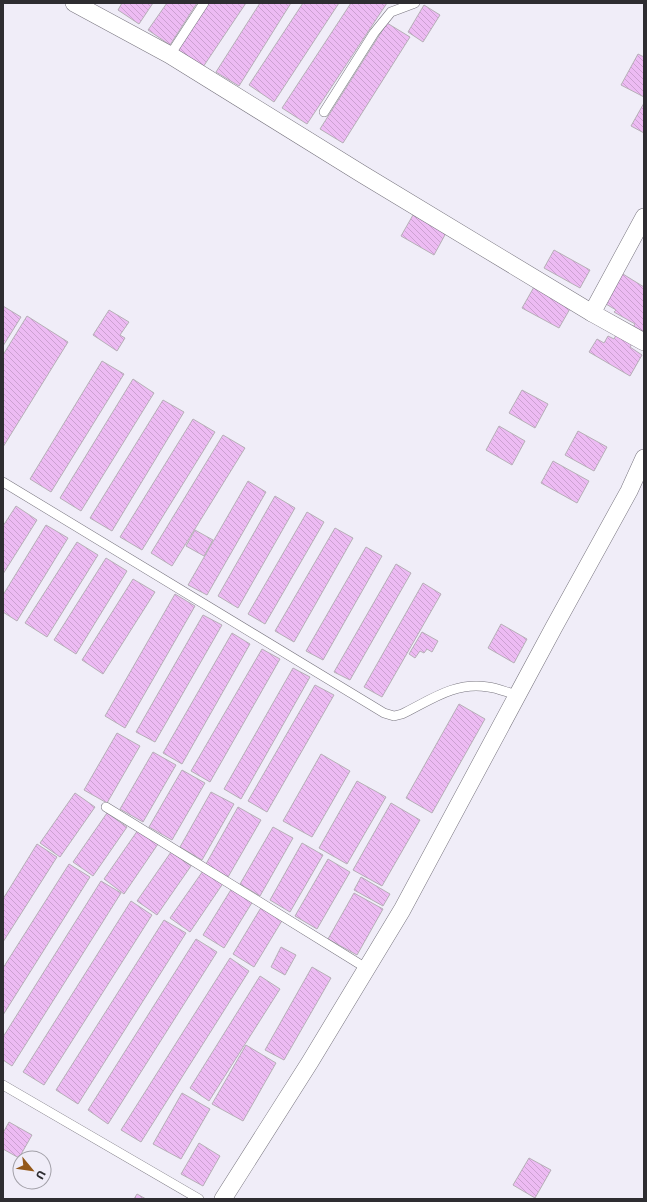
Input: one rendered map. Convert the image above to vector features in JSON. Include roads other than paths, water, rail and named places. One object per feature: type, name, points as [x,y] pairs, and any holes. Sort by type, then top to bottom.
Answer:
[{"type":"street","points":[[74,3],[170,55],[592,314],[644,342]]},
{"type":"street","points":[[592,314],[644,217]]},
{"type":"street","points":[[223,1199],[310,1062],[402,910],[629,492],[644,458]]},
{"type":"lane","points":[[170,55],[204,3]]},
{"type":"lane","points":[[324,112],[374,34],[391,12],[415,3]]},
{"type":"lane","points":[[3,482],[384,713],[394,716],[402,714],[452,689],[469,686],[488,686],[517,696]]},
{"type":"lane","points":[[106,807],[366,968]]},
{"type":"lane","points":[[3,1085],[200,1199]]}]
